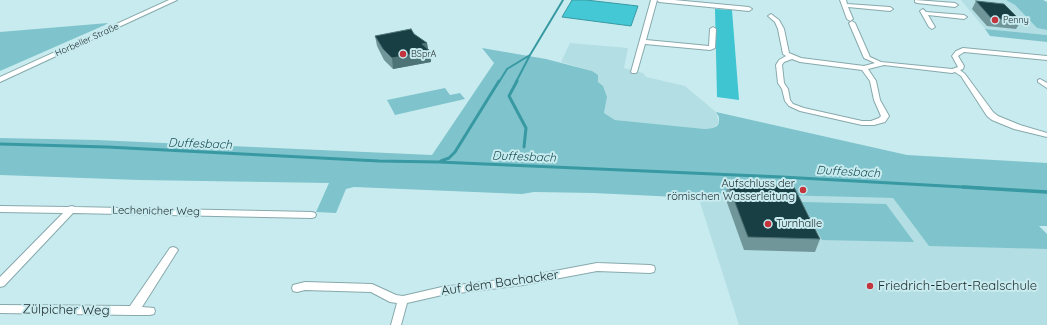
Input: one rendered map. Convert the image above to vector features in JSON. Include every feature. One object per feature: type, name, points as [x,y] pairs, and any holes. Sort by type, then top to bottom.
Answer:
[{"type":"street","name":"Horbeller Straße","points":[[0,75],[171,0]]},
{"type":"street","name":"Horbeller Straße","points":[[0,80],[174,0]]},
{"type":"street","points":[[634,72],[654,0]]},
{"type":"street","points":[[659,0],[749,9]]},
{"type":"street","points":[[917,1],[955,6]]},
{"type":"street","points":[[917,1],[932,27]]},
{"type":"street","points":[[890,9],[844,2],[867,58],[879,63],[956,70],[963,75],[990,114],[995,118],[1017,127],[1047,135]]},
{"type":"street","points":[[924,13],[964,17]]},
{"type":"street","points":[[771,16],[777,21],[781,28],[786,54],[790,57],[800,60],[864,68],[879,63]]},
{"type":"street","points":[[642,42],[712,48],[713,29]]},
{"type":"street","points":[[956,70],[961,68],[961,66],[955,56],[958,52],[963,50],[1047,58]]},
{"type":"street","points":[[790,57],[781,61],[779,65],[780,83],[785,89],[791,105],[802,110],[862,123],[871,123],[882,120],[885,116],[877,100],[872,81],[864,68]]},
{"type":"street","points":[[1040,82],[1047,86]]},
{"type":"street","name":"Lechenicher Weg","points":[[0,209],[312,215]]},
{"type":"street","points":[[0,283],[72,210]]},
{"type":"street","points":[[133,311],[173,250]]},
{"type":"street","name":"Auf dem Bachacker","points":[[403,300],[442,291],[523,281],[597,267],[650,269]]},
{"type":"street","points":[[298,288],[305,286],[372,288],[394,299],[403,300],[396,325]]},
{"type":"street","name":"Zülpicher Weg","points":[[0,309],[150,311]]},
{"type":"shaded area","points":[[572,0],[586,0],[638,6],[631,26],[562,17]]},
{"type":"shaded area","points":[[961,0],[1006,0],[1015,5],[1037,28],[1047,30],[1047,35],[985,29]]},
{"type":"shaded area","points":[[1006,0],[1043,0],[1047,2],[1047,30],[1037,28],[1015,5]]},
{"type":"shaded area","points":[[715,9],[732,10],[739,100],[717,97]]},
{"type":"shaded area","points":[[108,23],[105,25],[0,71],[0,32]]},
{"type":"shaded area","points":[[985,29],[1047,35],[1047,42],[990,36]]},
{"type":"shaded area","points":[[570,43],[628,48],[624,68],[643,73],[646,77],[685,86],[716,112],[719,123],[713,128],[705,129],[615,120],[604,113],[607,97],[592,71],[561,62]]},
{"type":"shaded area","points":[[482,48],[546,59],[592,71],[598,75],[598,82],[603,86],[607,97],[604,113],[615,120],[705,129],[713,128],[719,123],[719,117],[716,112],[907,155],[1047,163],[1047,226],[1039,226],[1047,234],[1047,249],[929,246],[893,198],[697,193],[698,198],[593,193],[534,192],[522,194],[354,187],[346,189],[336,213],[316,212],[329,183],[139,180],[0,175],[0,138],[97,140],[432,155],[494,63]]},
{"type":"shaded area","points":[[445,88],[450,95],[460,93],[465,99],[395,115],[387,100]]},
{"type":"shaded area","name":"Friedrich-Ebert-Realschule","points":[[697,193],[893,198],[929,245],[1047,249],[1047,325],[739,325]]},
{"type":"shaded area","points":[[802,202],[886,204],[914,242],[822,240]]},
{"type":"building","points":[[976,1],[1004,4],[1021,21],[991,18]]},
{"type":"building","points":[[411,29],[414,34],[427,43],[422,44],[430,51],[392,58],[383,49],[375,36]]},
{"type":"building","name":"Turnhalle","points":[[728,184],[793,185],[820,239],[748,237]]},
{"type":"waterway","points":[[530,55],[563,0]]},
{"type":"waterway","points":[[499,82],[507,69],[530,55]]},
{"type":"waterway","points":[[516,82],[530,55]]},
{"type":"waterway","points":[[441,161],[449,158],[455,152],[499,81]]},
{"type":"waterway","points":[[517,81],[509,96],[526,128],[524,147]]},
{"type":"waterway","name":"Duffesbach","points":[[0,144],[107,147],[379,161],[439,162],[782,177],[964,187]]},
{"type":"waterway","name":"Duffesbach","points":[[964,187],[981,188]]},
{"type":"waterway","name":"Duffesbach","points":[[964,187],[1047,192]]},
{"type":"place","name":"Penny","points":[[995,20]]},
{"type":"place","name":"BSprA","points":[[403,54]]},
{"type":"place","name":"Aufschluss der römischen Wasserleitung","points":[[803,190]]},
{"type":"place","name":"Turnhalle","points":[[768,224]]},
{"type":"place","name":"Friedrich-Ebert-Realschule","points":[[870,286]]}]
